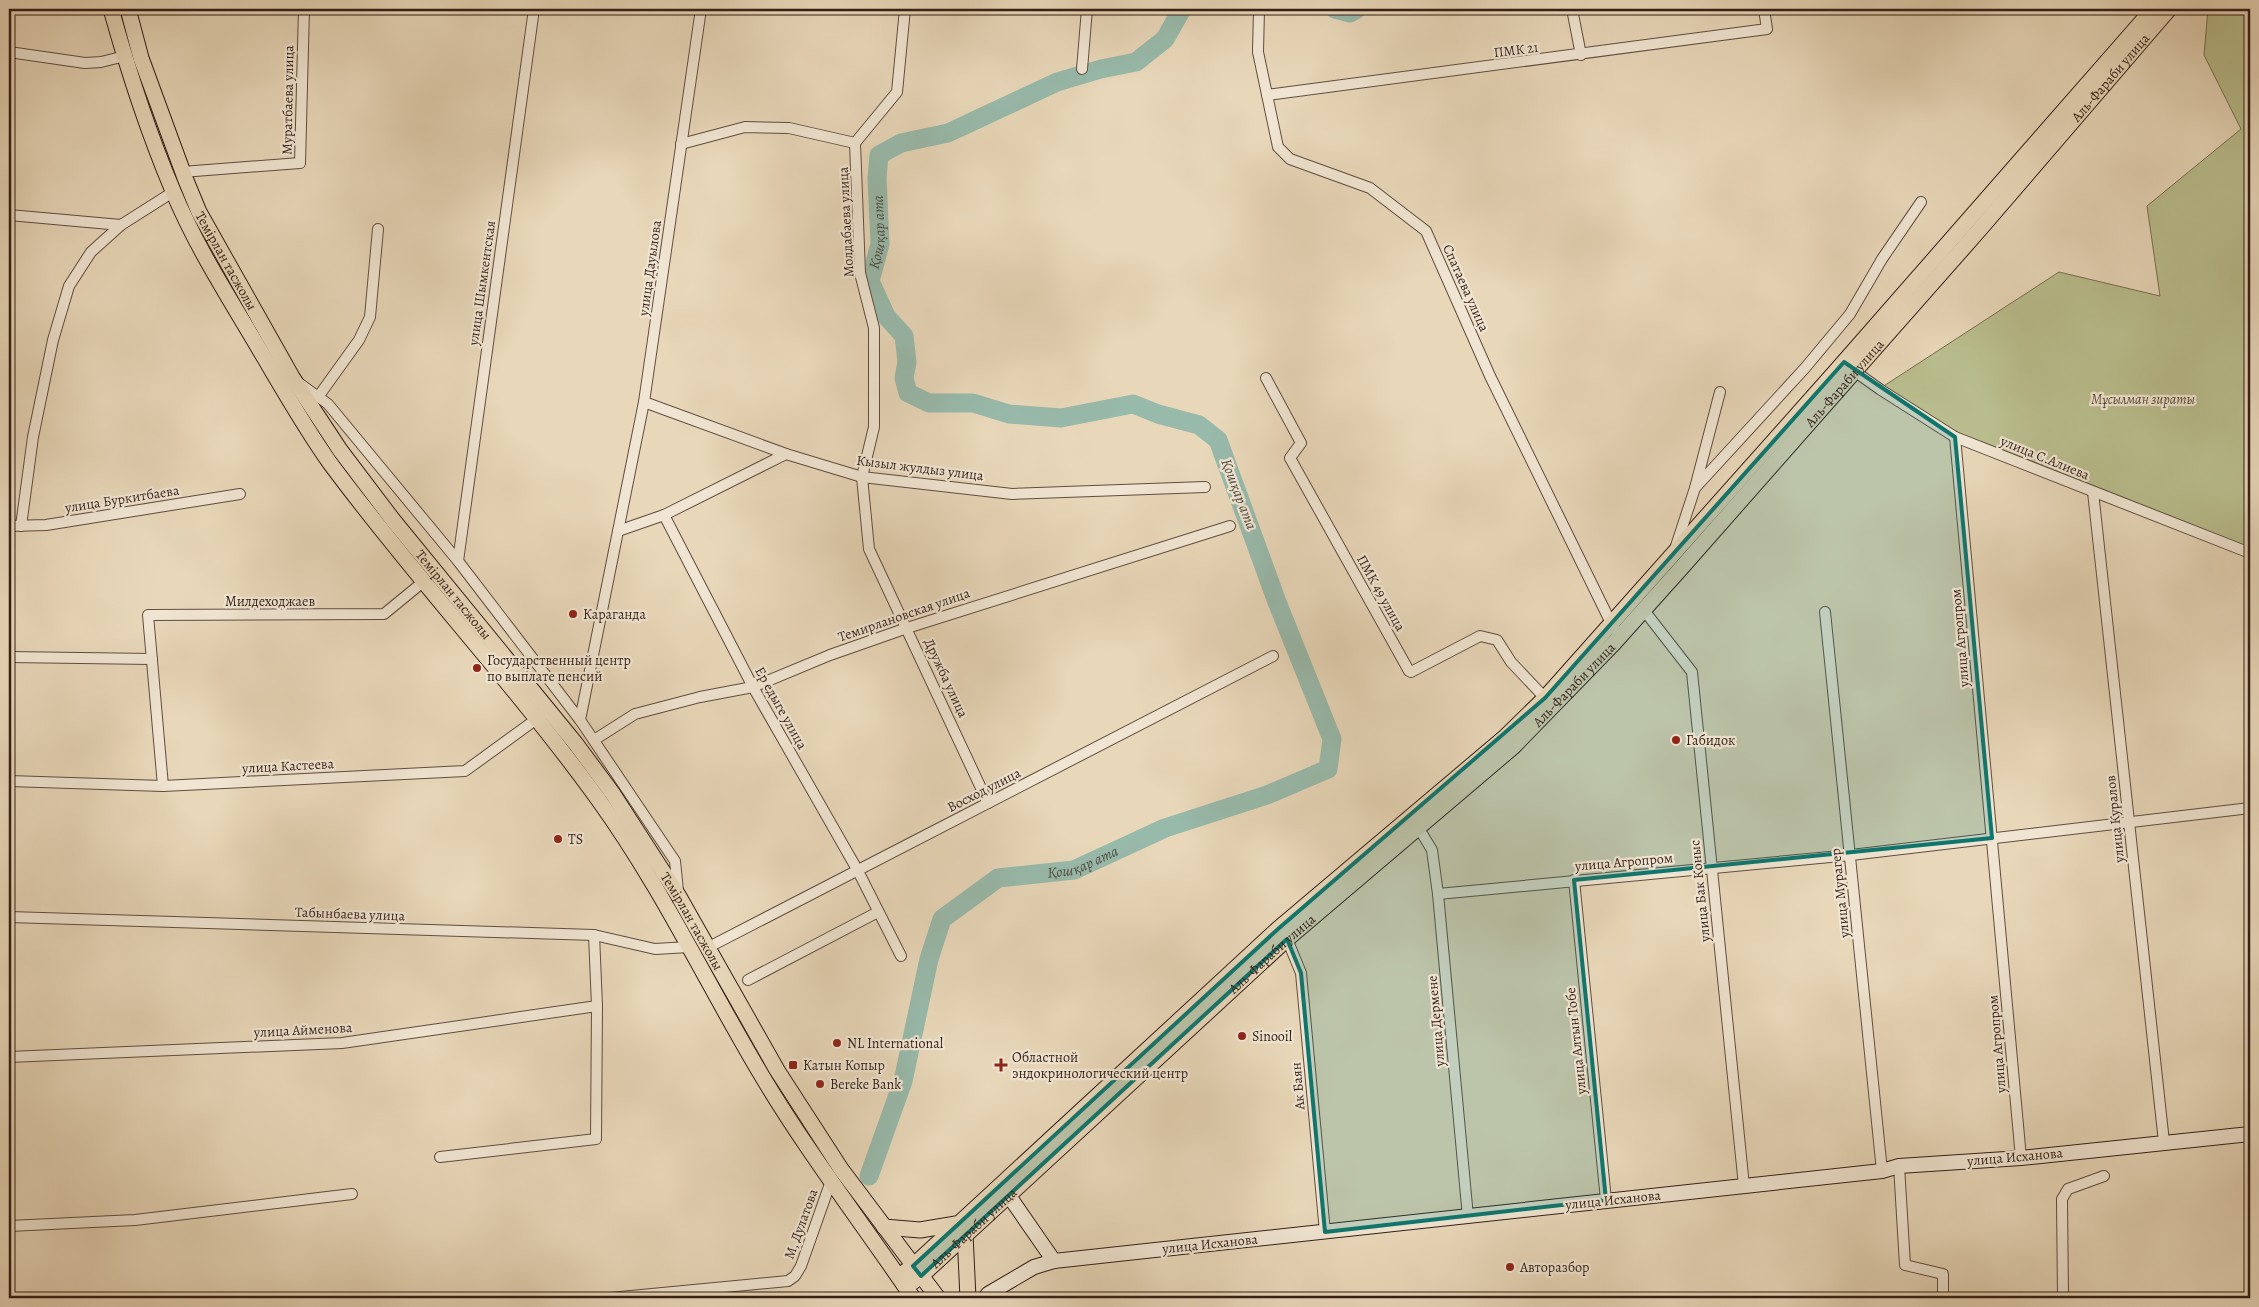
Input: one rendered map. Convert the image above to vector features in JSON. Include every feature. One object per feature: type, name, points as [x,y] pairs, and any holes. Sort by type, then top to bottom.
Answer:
[{"type":"main road","name":"Темірлан тасжолы","points":[[112,9],[125,56],[173,192],[202,252],[280,384],[327,459],[601,802],[659,891],[763,1078],[831,1181],[906,1287]]},
{"type":"main road","name":"Темірлан тасжолы","points":[[128,9],[141,58],[182,172],[199,212],[292,377],[340,450],[393,520],[549,710],[613,794],[678,895],[777,1070],[841,1168],[938,1298]]},
{"type":"main road","name":"Аль-Фараби улица","points":[[906,1287],[917,1271],[961,1229],[1006,1181],[1278,929],[1504,738],[1616,631],[1643,609],[1684,566],[2153,9]]},
{"type":"main road","name":"Аль-Фараби улица","points":[[961,1229],[1009,1196],[1287,939],[1513,747],[1616,631],[1674,555],[1850,367],[2169,9]]},
{"type":"main road","name":"улица Исханова","points":[[985,1298],[988,1294],[1034,1267],[1054,1261],[1882,1171],[1899,1166],[2021,1158],[2250,1134]]},
{"type":"main road","points":[[1009,1196],[1054,1261]]},
{"type":"main road","points":[[884,1227],[920,1230],[961,1229],[968,1298]]},
{"type":"street","name":"Муратбаева улица","points":[[182,172],[300,163],[304,9]]},
{"type":"street","name":"улица Шымкентская","points":[[458,561],[534,9]]},
{"type":"street","name":"улица Дауылова","points":[[580,720],[644,402],[701,9]]},
{"type":"street","points":[[681,144],[745,127],[789,128],[855,143],[897,92],[905,9]]},
{"type":"street","points":[[1082,69],[1087,9]]},
{"type":"street","name":"Спатаева улица","points":[[1259,9],[1258,52],[1278,147],[1290,158],[1370,188],[1426,231],[1490,376],[1616,631]]},
{"type":"street","points":[[1572,9],[1581,55]]},
{"type":"street","name":"ПМК 21","points":[[1267,95],[1767,29],[1764,9]]},
{"type":"street","points":[[9,52],[85,63],[101,62],[125,56]]},
{"type":"street","name":"Молдабаева улица","points":[[855,143],[860,273],[874,328],[874,427],[862,477]]},
{"type":"street","points":[[21,526],[33,437],[52,340],[69,286],[90,252],[121,225],[173,192]]},
{"type":"street","points":[[1695,488],[1805,368],[1850,314],[1882,259],[1922,202]]},
{"type":"street","points":[[9,215],[121,225]]},
{"type":"street","points":[[318,397],[360,340],[370,317],[378,229]]},
{"type":"street","name":"улица С.Алиева","points":[[1850,367],[1955,437],[2250,553]]},
{"type":"street","points":[[292,377],[328,404],[458,561],[580,720],[675,860],[678,895]]},
{"type":"street","name":"ПМК 49 улица","points":[[1266,378],[1302,443],[1290,458],[1409,671],[1411,672],[1480,636],[1488,637],[1496,640],[1511,662],[1545,698]]},
{"type":"street","points":[[1674,555],[1695,488],[1720,392]]},
{"type":"street","name":"Кызыл жулдыз улица","points":[[644,402],[786,454],[862,477],[1012,494],[1205,487]]},
{"type":"street","name":"улица Агропром","points":[[1955,437],[2021,1158]]},
{"type":"street","points":[[618,531],[664,515],[786,454]]},
{"type":"street","name":"Дружба улица","points":[[862,477],[868,549],[907,628],[988,803]]},
{"type":"street","name":"улица Куралов","points":[[2093,492],[2164,1142]]},
{"type":"street","name":"улица Буркитбаева","points":[[9,526],[46,525],[240,494]]},
{"type":"street","name":"Ер едыге улица","points":[[664,515],[753,687],[858,871],[901,956]]},
{"type":"street","name":"Темирлановская улица","points":[[594,740],[634,714],[700,696],[753,687],[830,655],[907,628],[1230,526]]},
{"type":"street","name":"Милдеходжаев","points":[[163,786],[148,616],[384,614],[424,582]]},
{"type":"street","name":"улица Бак Коныс","points":[[1643,609],[1692,672],[1744,1186]]},
{"type":"street","name":"улица Мурагер","points":[[1825,612],[1882,1171]]},
{"type":"street","name":"Восход улица","points":[[707,948],[1274,656]]},
{"type":"street","points":[[9,657],[152,659]]},
{"type":"street","name":"улица Кастеева","points":[[9,781],[163,786],[465,771],[549,710]]},
{"type":"street","name":"улица Агропром","points":[[1438,894],[1712,867],[1850,856],[2250,808]]},
{"type":"street","name":"улица Дермене","points":[[1418,827],[1432,850],[1438,894],[1468,1217]]},
{"type":"street","name":"улица Алтын Тобе","points":[[1574,880],[1606,1200]]},
{"type":"street","points":[[748,980],[878,912]]},
{"type":"street","name":"Табынбаева улица","points":[[9,917],[594,935],[654,949],[689,947]]},
{"type":"street","points":[[440,1158],[596,1139],[597,1006],[594,935]]},
{"type":"street","name":"Ак Баян","points":[[1287,939],[1301,973],[1325,1232]]},
{"type":"street","name":"улица Айменова","points":[[9,1057],[342,1043],[597,1006]]},
{"type":"street","points":[[1899,1166],[1905,1265],[1943,1274],[1943,1298]]},
{"type":"street","points":[[2063,1298],[2062,1199],[2068,1189],[2104,1176]]},
{"type":"street","name":"М, Дулатова","points":[[610,1298],[788,1281],[795,1276],[801,1266],[831,1181]]},
{"type":"street","points":[[9,1226],[135,1220],[352,1194]]},
{"type":"highlighted area","points":[[1844,362],[1955,437],[1992,838],[1574,880],[1606,1200],[1325,1232],[1301,973],[1287,939],[921,1276],[913,1266],[1278,929],[1545,698]]},
{"type":"green space","name":"Мұсылман зираты","points":[[2208,9],[2250,9],[2250,553],[1955,437],[1876,391],[2059,272],[2160,296],[2147,206],[2241,129],[2204,55]]},
{"type":"waterway","name":"Қошқар ата","points":[[869,1176],[903,1081],[929,959],[942,919],[998,878],[1074,870],[1165,828],[1267,795],[1328,769],[1332,739],[1277,602],[1218,440],[1199,425],[1158,414],[1133,404],[1061,418],[1009,414],[973,403],[929,403],[908,393],[904,378],[907,362],[904,336],[886,316],[870,281],[880,244],[877,178],[879,155],[901,143],[948,133],[1057,82],[1101,69],[1136,62],[1165,39],[1182,9]]},
{"type":"waterway","name":"Қошқар ата","points":[[1335,9],[1350,13],[1357,9]]},
{"type":"place","name":"Караганда","points":[[573,614]]},
{"type":"place","name":"Государственный центр по выплате пенсий","points":[[477,668]]},
{"type":"place","name":"Габидок","points":[[1676,740]]},
{"type":"place","name":"TS","points":[[558,839]]},
{"type":"place","name":"Sinooil","points":[[1242,1036]]},
{"type":"place","name":"NL International","points":[[837,1043]]},
{"type":"place","name":"Катын Копыр","points":[[793,1065]]},
{"type":"place","name":"Областной эндокринологический центр","points":[[1001,1065]]},
{"type":"place","name":"Bereke Bank","points":[[820,1084]]},
{"type":"place","name":"Авторазбор","points":[[1510,1267]]}]
